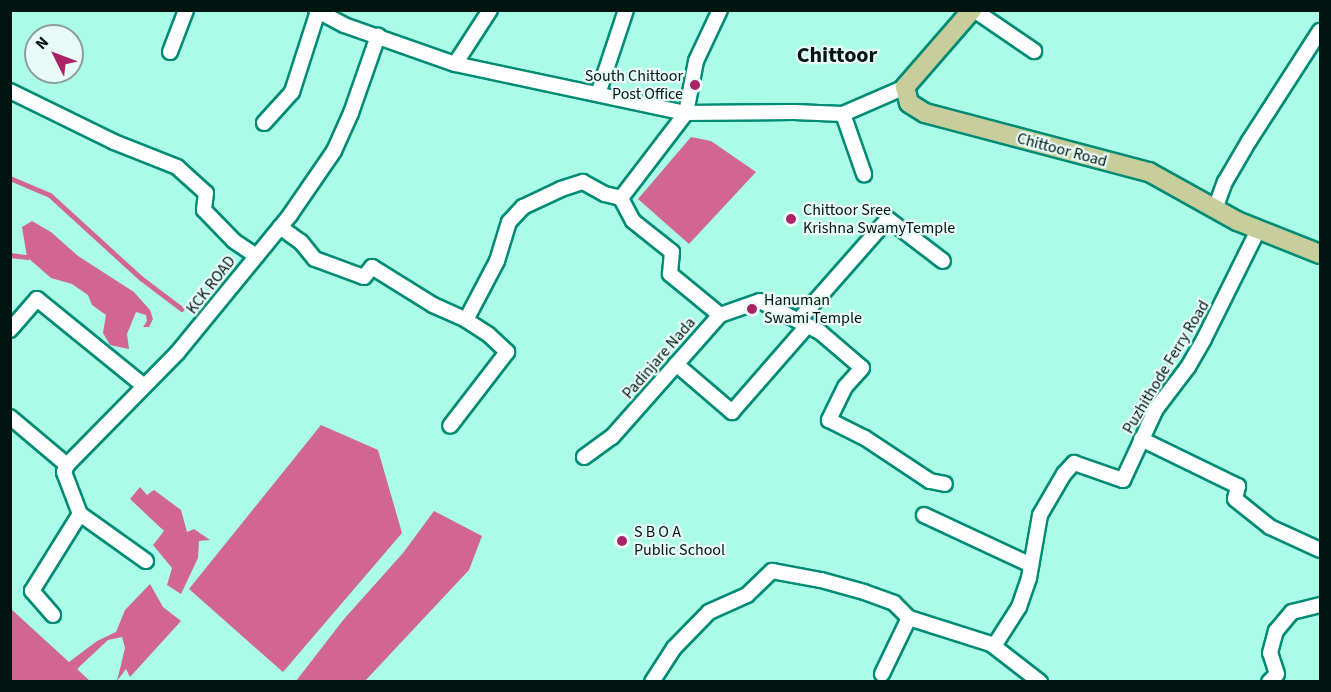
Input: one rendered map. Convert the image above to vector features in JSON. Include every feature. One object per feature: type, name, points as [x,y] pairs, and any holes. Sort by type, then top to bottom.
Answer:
[{"type":"main road","points":[[904,87],[973,10]]},
{"type":"main road","name":"Chittoor Road","points":[[904,87],[909,103],[925,113],[1149,172],[1258,230],[1320,254]]},
{"type":"street","points":[[170,52],[186,10]]},
{"type":"street","points":[[455,64],[490,10]]},
{"type":"street","points":[[598,94],[626,10]]},
{"type":"street","points":[[466,320],[497,261],[509,222],[523,207],[561,189],[583,182],[605,195],[621,198],[686,113],[696,62],[720,10]]},
{"type":"street","points":[[973,10],[1034,51]]},
{"type":"street","points":[[264,123],[292,92],[317,11],[344,25],[455,64],[686,113],[843,114],[904,87]]},
{"type":"street","points":[[1215,209],[1225,182],[1249,141],[1320,31]]},
{"type":"street","name":"KCK ROAD","points":[[68,465],[143,385],[178,352],[280,227],[334,151],[351,113],[378,36]]},
{"type":"street","points":[[10,91],[114,142],[177,167],[206,193],[204,210],[234,241],[256,256]]},
{"type":"street","points":[[843,114],[864,174]]},
{"type":"street","name":"Padinjare Nada","points":[[584,458],[612,437],[720,315],[670,274],[672,252],[633,221],[621,198]]},
{"type":"street","points":[[676,364],[732,412],[888,219],[943,261]]},
{"type":"street","points":[[280,227],[301,242],[315,259],[364,277],[372,267],[433,305],[466,320],[489,335],[507,352],[450,426]]},
{"type":"street","name":"Puzhithode Ferry Road","points":[[991,644],[999,639],[1019,607],[1031,565],[1040,515],[1069,466],[1074,463],[1123,480],[1156,409],[1188,367],[1204,339],[1258,230]]},
{"type":"street","points":[[10,330],[37,299],[143,385]]},
{"type":"street","points":[[720,315],[760,301],[820,332],[862,368],[844,387],[829,420],[865,438],[930,481],[945,484]]},
{"type":"street","points":[[10,417],[68,465],[64,472],[80,514],[146,561]]},
{"type":"street","points":[[1141,439],[1238,486],[1235,499],[1270,527],[1320,550]]},
{"type":"street","points":[[53,615],[32,591],[80,514]]},
{"type":"street","points":[[924,515],[1031,565]]},
{"type":"street","points":[[652,681],[674,648],[709,612],[747,595],[772,571],[821,580],[894,603],[909,618],[991,644],[1040,681]]},
{"type":"street","points":[[1269,681],[1277,674],[1270,653],[1276,630],[1292,612],[1320,605]]},
{"type":"street","points":[[882,674],[909,618]]},
{"type":"shaded area","points":[[691,137],[711,141],[756,172],[689,244],[638,199]]},
{"type":"shaded area","points":[[32,221],[51,232],[78,256],[134,292],[150,310],[153,319],[149,327],[143,327],[147,321],[146,315],[136,312],[127,334],[129,349],[110,345],[103,333],[106,315],[92,305],[88,295],[72,284],[51,278],[27,257],[22,227]]},
{"type":"shaded area","points":[[321,425],[378,450],[402,533],[283,672],[189,589]]},
{"type":"shaded area","points":[[140,487],[147,495],[154,490],[181,510],[187,532],[194,529],[210,540],[199,541],[198,558],[181,594],[167,585],[172,568],[153,545],[164,531],[130,499]]},
{"type":"shaded area","points":[[434,511],[482,536],[469,570],[365,681],[296,681],[344,619],[403,553]]},
{"type":"shaded area","points":[[150,584],[163,607],[181,621],[130,677],[126,669],[117,681],[125,648],[122,637],[108,640],[77,669],[90,681],[11,681],[11,609],[69,662],[97,641],[116,632],[125,610]]},
{"type":"waterway","points":[[10,178],[50,195],[141,278],[182,309]]},
{"type":"waterway","points":[[10,255],[27,257]]},
{"type":"place","name":"South Chittoor Post Office","points":[[695,85]]},
{"type":"place","name":"Chittoor Sree Krishna SwamyTemple","points":[[791,219]]},
{"type":"place","name":"Hanuman Swami Temple","points":[[752,309]]},
{"type":"place","name":"S B O A Public School","points":[[622,541]]},
{"type":"district","name":"Chittoor","points":[[837,56]]}]
